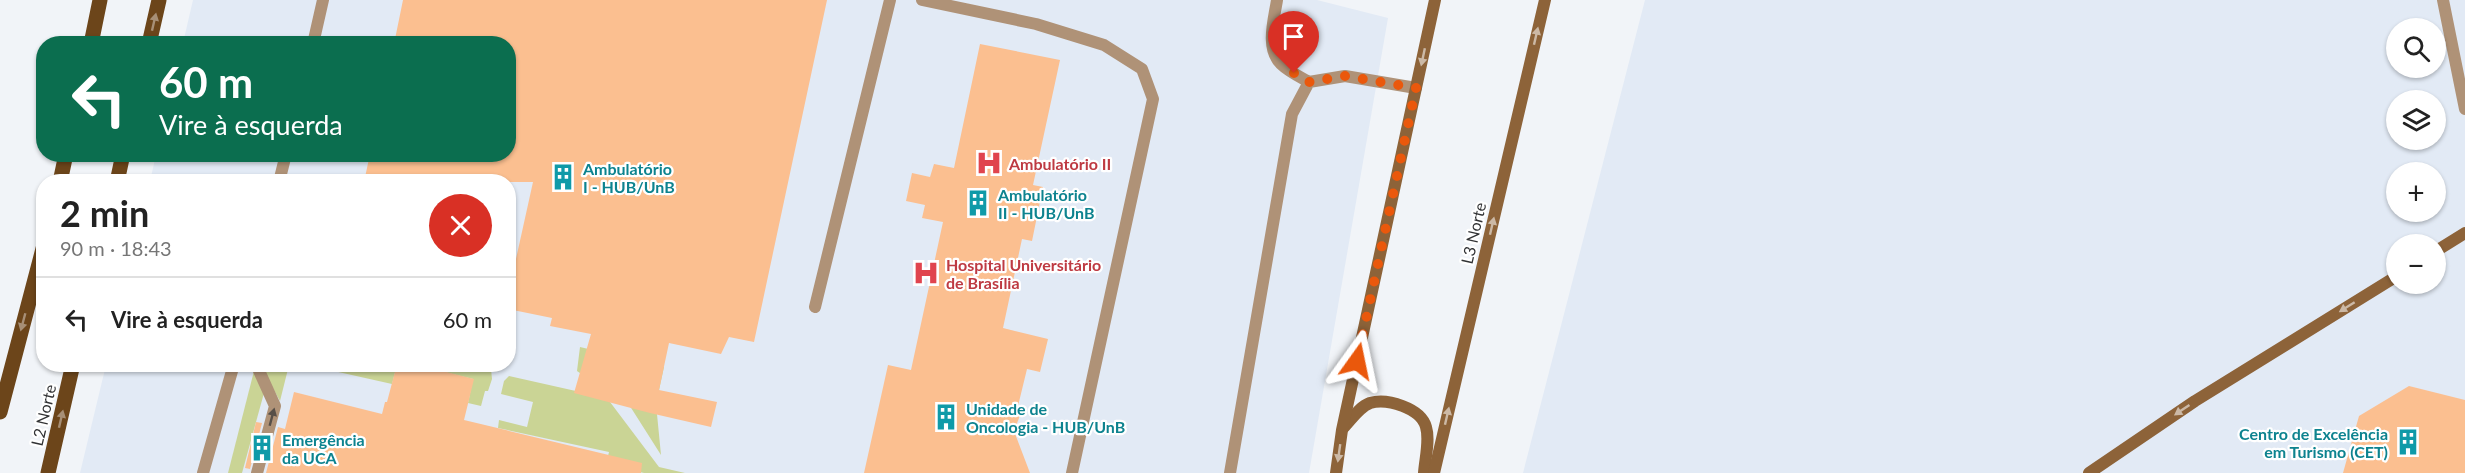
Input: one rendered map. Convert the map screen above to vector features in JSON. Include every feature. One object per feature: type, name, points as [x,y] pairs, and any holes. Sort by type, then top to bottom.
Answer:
[{"type":"main road","points":[[93,36],[100,0]]},
{"type":"main road","points":[[151,36],[159,0]]},
{"type":"main road","points":[[1336,473],[1342,430],[1435,0]]},
{"type":"main road","name":"L3 Norte","points":[[1434,473],[1545,0]]},
{"type":"main road","points":[[2446,245],[2465,233]]},
{"type":"main road","points":[[0,412],[36,275]]},
{"type":"main road","points":[[2089,473],[2195,402],[2386,283]]},
{"type":"main road","name":"L2 Norte","points":[[48,473],[71,372]]},
{"type":"main road","points":[[1342,430],[1360,409],[1370,403],[1396,405],[1409,410],[1420,417],[1427,429],[1424,473]]},
{"type":"lane","points":[[315,36],[323,0]]},
{"type":"lane","points":[[815,307],[890,0]]},
{"type":"lane","points":[[922,0],[1036,24],[1104,45],[1142,69],[1153,99],[1072,473]]},
{"type":"lane","points":[[1277,0],[1272,48],[1280,63],[1309,82],[1345,76],[1416,88]]},
{"type":"lane","points":[[2443,0],[2465,110]]},
{"type":"lane","points":[[1230,473],[1292,114],[1309,82]]},
{"type":"lane","points":[[202,473],[232,372]]},
{"type":"lane","points":[[257,473],[275,406],[260,372]]},
{"type":"shaded area","name":"Hospital Universitário de Brasília","points":[[193,0],[1317,0],[1388,18],[1309,473],[80,473],[104,372],[516,372],[516,174],[152,174],[154,162],[516,162],[516,36],[185,36]]},
{"type":"shaded area","points":[[1645,0],[2465,0],[2465,473],[1523,473]]},
{"type":"green space","points":[[580,347],[664,367],[656,404],[661,455],[621,392],[593,382],[577,371]]},
{"type":"green space","points":[[254,372],[264,393],[242,473],[228,473]]},
{"type":"green space","points":[[264,372],[287,372],[280,401]]},
{"type":"green space","points":[[338,372],[395,372],[392,384]]},
{"type":"green space","points":[[444,372],[491,372],[492,379],[488,391],[485,391],[481,406],[468,403],[473,379]]},
{"type":"green space","points":[[509,376],[607,398],[659,467],[685,473],[644,473],[606,464],[609,452],[498,428],[499,420],[527,427],[533,402],[501,394],[504,381]]},
{"type":"building","name":"Ambulatório I - HUB/UnB","points":[[403,0],[827,0],[754,342],[729,337],[721,354],[669,343],[659,390],[717,402],[711,427],[574,393],[591,334],[550,326],[552,318],[516,311],[516,259],[533,182],[516,182],[516,174],[366,174],[368,162],[516,162],[516,36],[396,36]]},
{"type":"building","name":"Ambulatório II - HUB/UnB","points":[[980,44],[1060,60],[1033,185],[1043,187],[1032,241],[1022,239],[1003,328],[1048,339],[1040,372],[1027,369],[1018,406],[1021,413],[1014,431],[1030,473],[864,473],[888,365],[911,370],[943,222],[922,218],[925,205],[906,201],[912,173],[930,177],[934,164],[954,168]]},
{"type":"building","points":[[395,372],[446,372],[474,379],[464,420],[642,463],[641,473],[266,473],[278,427],[285,429],[294,392],[382,414],[385,402],[387,402]]},
{"type":"building","name":"Centro de Excelência em Turismo (CET)","points":[[2409,386],[2465,400],[2465,473],[2343,473],[2359,416]]},
{"type":"building","points":[[256,422],[262,423],[250,469],[245,468]]},
{"type":"place","name":"Ambulatório II","points":[[989,163]]},
{"type":"place","name":"Ambulatório I - HUB/UnB","points":[[563,177]]},
{"type":"place","name":"Ambulatório II - HUB/UnB","points":[[978,203]]},
{"type":"place","name":"Hospital Universitário de Brasília","points":[[926,273]]},
{"type":"place","name":"Unidade de Oncologia - HUB/UnB","points":[[946,417]]},
{"type":"place","name":"Centro de Excelência em Turismo (CET)","points":[[2408,442]]},
{"type":"place","name":"Emergência da UCA","points":[[262,448]]},
{"type":"route","points":[[1294,73],[1309,82],[1345,76],[1416,88],[1357,361]]}]
